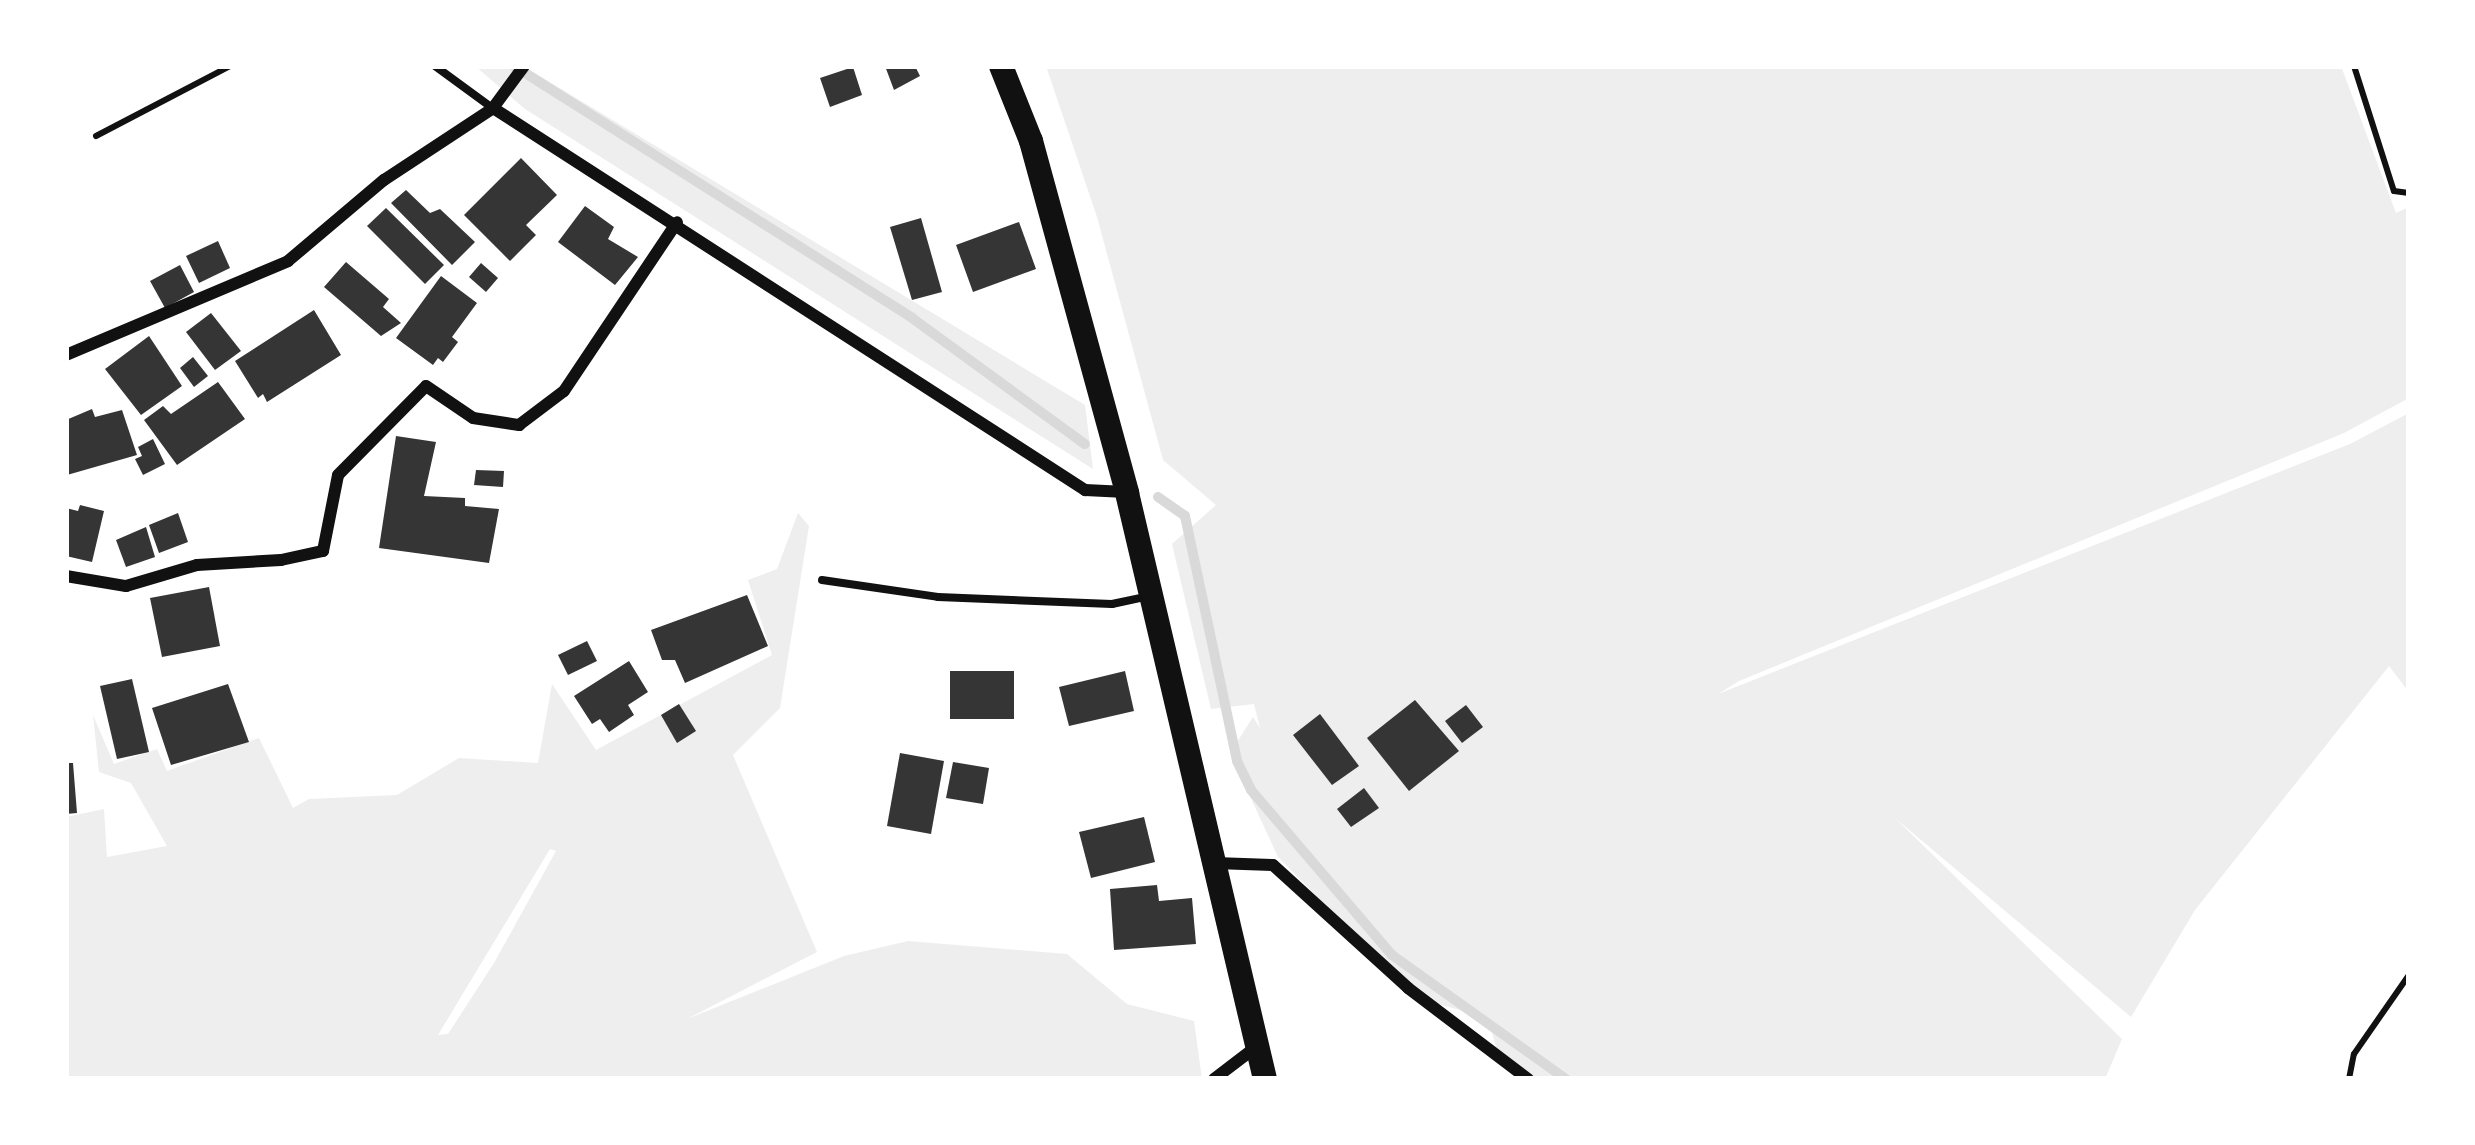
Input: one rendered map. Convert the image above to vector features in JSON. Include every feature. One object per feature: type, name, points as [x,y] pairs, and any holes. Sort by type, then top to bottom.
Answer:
[{"type":"main road","points":[[1001,66],[1031,141],[1127,493],[1265,1079]]},
{"type":"street","points":[[66,355],[288,261],[385,180],[493,108],[524,66]]},
{"type":"street","points":[[493,108],[1084,490],[1127,493]]},
{"type":"street","points":[[66,575],[126,586],[197,565],[281,560],[323,550],[338,475],[426,386],[473,418],[519,424],[565,391],[676,222]]},
{"type":"street","points":[[1215,863],[1273,865],[1408,988],[1528,1079]]},
{"type":"street","points":[[1214,1079],[1258,1046]]},
{"type":"lane","points":[[435,66],[493,108]]},
{"type":"lane","points":[[822,580],[938,597],[1112,604],[1152,596]]},
{"type":"path","points":[[211,66],[220,71]]},
{"type":"path","points":[[96,136],[230,66]]},
{"type":"path","points":[[2354,66],[2394,191],[2409,193]]},
{"type":"path","points":[[2349,1079],[2354,1054],[2409,975]]},
{"type":"shaded area","points":[[475,66],[523,66],[1085,405],[1093,469],[525,109]]},
{"type":"shaded area","points":[[1046,66],[2341,66],[2396,213],[2409,207],[2409,398],[2344,433],[1739,681],[1718,694],[2350,444],[2409,413],[2409,692],[2389,666],[2195,910],[2131,1017],[1895,818],[2122,1039],[2105,1079],[1516,1079],[1499,1058],[1488,1018],[1417,998],[1278,857],[1230,753],[1253,717],[1260,728],[1254,704],[1211,709],[1172,544],[1216,505],[1163,460],[1097,217]]},
{"type":"shaded area","points":[[798,513],[809,526],[780,708],[733,755],[817,952],[687,1019],[844,956],[908,941],[1067,954],[1127,1004],[1194,1021],[1202,1079],[66,1079],[66,817],[104,809],[107,857],[167,846],[131,783],[99,772],[93,715],[114,764],[157,749],[167,771],[259,738],[293,808],[309,799],[397,795],[459,758],[538,763],[552,684],[596,750],[772,655],[748,580],[777,569]],"holes":[[[550,849],[556,851],[494,963],[448,1034],[438,1035]]]},
{"type":"building","points":[[885,66],[915,66],[920,76],[894,90]]},
{"type":"building","points":[[853,67],[862,95],[830,107],[820,78]]},
{"type":"building","points":[[521,158],[557,195],[526,225],[536,235],[510,261],[464,215]]},
{"type":"building","points":[[406,190],[430,213],[440,209],[475,242],[452,265],[391,203]]},
{"type":"building","points":[[585,206],[614,227],[608,239],[638,257],[615,285],[558,242]]},
{"type":"building","points":[[386,208],[444,265],[425,284],[367,226]]},
{"type":"building","points":[[921,218],[942,292],[912,300],[890,227]]},
{"type":"building","points":[[1019,222],[1036,269],[973,292],[956,245]]},
{"type":"building","points":[[218,241],[230,268],[199,283],[186,256]]},
{"type":"building","points":[[346,262],[389,299],[383,307],[401,323],[381,336],[324,287]]},
{"type":"building","points":[[481,263],[498,278],[486,292],[469,277]]},
{"type":"building","points":[[180,265],[194,292],[165,308],[150,281]]},
{"type":"building","points":[[441,276],[477,303],[452,337],[458,342],[443,362],[438,358],[433,365],[396,338]]},
{"type":"building","points":[[314,310],[341,355],[267,402],[263,394],[258,398],[235,361]]},
{"type":"building","points":[[211,313],[241,351],[215,370],[186,332]]},
{"type":"building","points":[[149,336],[182,386],[141,415],[105,369]]},
{"type":"building","points":[[193,357],[208,376],[194,387],[180,368]]},
{"type":"building","points":[[218,382],[245,419],[177,465],[144,420],[163,406],[171,414]]},
{"type":"building","points":[[92,409],[95,417],[122,410],[137,455],[67,475],[66,420]]},
{"type":"building","points":[[396,436],[436,442],[424,496],[465,498],[465,506],[499,509],[489,563],[379,548]]},
{"type":"building","points":[[153,439],[165,464],[143,475],[135,459],[142,456],[138,447]]},
{"type":"building","points":[[476,470],[504,471],[503,487],[474,485]]},
{"type":"building","points":[[80,505],[104,511],[92,562],[66,556],[66,508],[78,511]]},
{"type":"building","points":[[178,513],[188,542],[159,553],[149,525]]},
{"type":"building","points":[[146,527],[155,557],[126,567],[116,540]]},
{"type":"building","points":[[209,587],[220,646],[162,657],[150,598]]},
{"type":"building","points":[[747,595],[768,646],[685,683],[675,660],[662,660],[651,630]]},
{"type":"building","points":[[587,641],[597,661],[568,675],[558,655]]},
{"type":"building","points":[[629,661],[648,692],[628,705],[634,715],[609,732],[600,719],[592,724],[574,696]]},
{"type":"building","points":[[950,671],[1014,671],[1014,719],[950,719]]},
{"type":"building","points":[[1125,671],[1134,711],[1069,726],[1059,687]]},
{"type":"building","points":[[132,679],[149,752],[117,759],[100,686]]},
{"type":"building","points":[[228,684],[249,742],[171,765],[152,708]]},
{"type":"building","points":[[1415,700],[1459,751],[1409,791],[1367,738]]},
{"type":"building","points":[[679,704],[696,731],[677,743],[661,715]]},
{"type":"building","points":[[1466,705],[1483,727],[1462,743],[1445,721]]},
{"type":"building","points":[[1320,714],[1359,766],[1332,785],[1293,735]]},
{"type":"building","points":[[900,753],[944,761],[931,834],[887,826]]},
{"type":"building","points":[[953,762],[989,768],[983,804],[946,798]]},
{"type":"building","points":[[66,763],[73,763],[77,813],[66,814]]},
{"type":"building","points":[[1364,788],[1379,808],[1351,827],[1337,809]]},
{"type":"building","points":[[1144,817],[1155,862],[1091,878],[1079,832]]},
{"type":"building","points":[[1157,885],[1159,901],[1192,898],[1196,944],[1114,950],[1110,889]]},
{"type":"waterway","points":[[514,66],[912,318],[1085,444]]},
{"type":"waterway","points":[[1158,497],[1185,516],[1237,761],[1251,790],[1392,955],[1566,1079]]}]
